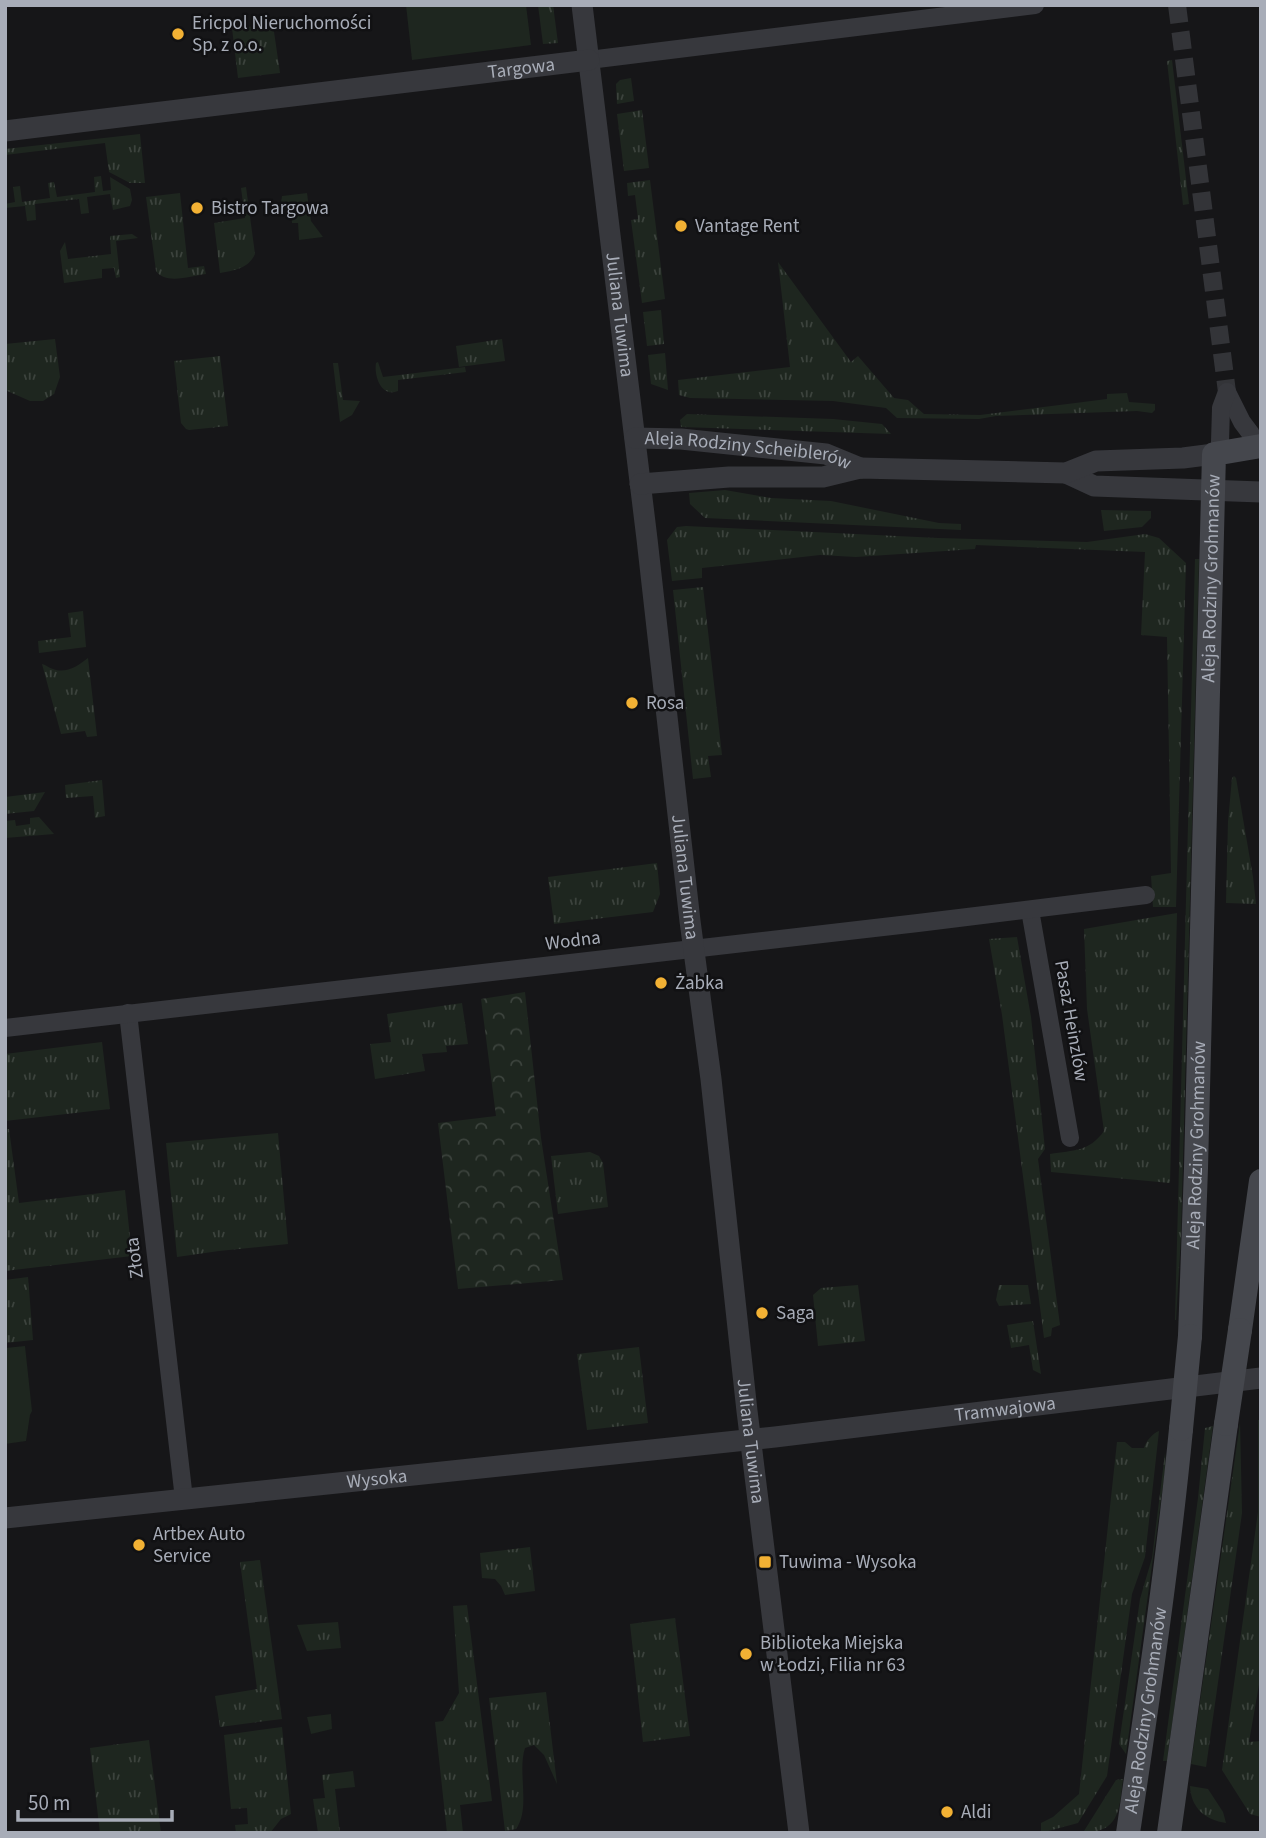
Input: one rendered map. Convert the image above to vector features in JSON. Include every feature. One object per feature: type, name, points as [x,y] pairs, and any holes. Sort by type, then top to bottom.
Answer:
[{"type":"main road","name":"Aleja Rodziny Scheiblerów","points":[[1217,448],[1256,440]]},
{"type":"main road","name":"Aleja Rodziny Grohmanów","points":[[1128,1833],[1164,1580],[1190,1336],[1213,490],[1217,448]]},
{"type":"main road","name":"Aleja Rodziny Grohmanów","points":[[1169,1833],[1261,1181]]},
{"type":"street","name":"Juliana Tuwima","points":[[582,5],[799,1833]]},
{"type":"street","name":"Targowa","points":[[5,131],[1035,5]]},
{"type":"street","points":[[1217,448],[1221,408],[1227,392],[1242,422],[1256,440]]},
{"type":"street","name":"Aleja Rodziny Scheiblerów","points":[[635,438],[681,439],[826,454],[860,468]]},
{"type":"street","name":"Aleja Rodziny Scheiblerów","points":[[640,484],[729,477],[823,477],[860,468],[1066,473],[1096,461],[1183,458],[1217,448]]},
{"type":"street","name":"Aleja Rodziny Scheiblerów","points":[[1066,473],[1094,486],[1261,492]]},
{"type":"street","name":"Wodna","points":[[5,1028],[1146,895]]},
{"type":"street","name":"Pasaż Heinzlów","points":[[1030,910],[1070,1138]]},
{"type":"street","name":"Złota","points":[[128,1013],[184,1499]]},
{"type":"street","name":"Tramwajowa","points":[[751,1439],[1261,1378]]},
{"type":"street","name":"Wysoka","points":[[5,1518],[751,1439]]},
{"type":"green space","points":[[406,5],[526,5],[531,45],[412,60]]},
{"type":"green space","points":[[538,5],[553,5],[558,43],[543,44]]},
{"type":"green space","points":[[273,25],[280,73],[238,78],[232,28]]},
{"type":"green space","points":[[1172,60],[1189,204],[1183,205],[1167,61]]},
{"type":"green space","points":[[631,78],[634,101],[617,104],[616,84],[620,80]]},
{"type":"green space","points":[[642,110],[649,168],[624,171],[617,114]]},
{"type":"green space","points":[[140,134],[145,183],[130,183],[109,172],[105,143],[5,155],[5,149]]},
{"type":"green space","points":[[101,176],[103,191],[111,190],[110,177],[130,189],[130,206],[113,210],[110,194],[87,197],[89,213],[81,214],[79,199],[35,204],[36,220],[27,221],[25,206],[5,208],[5,204],[15,202],[13,187],[20,186],[22,202],[50,198],[48,183],[54,182],[57,197],[95,192],[94,177]]},
{"type":"green space","points":[[650,180],[665,299],[642,303],[631,220],[638,219],[635,195],[628,196],[627,183]]},
{"type":"green space","points":[[246,187],[255,254],[245,266],[220,273],[214,223],[245,218],[241,188]]},
{"type":"green space","points":[[180,193],[188,268],[204,266],[206,274],[172,279],[156,271],[146,197]]},
{"type":"green space","points":[[307,193],[311,221],[323,237],[299,240],[298,223],[292,223],[290,202],[281,202],[282,196]]},
{"type":"green space","points":[[132,234],[138,238],[116,241],[120,277],[116,278],[114,268],[102,269],[102,278],[64,283],[60,251],[65,242],[68,259],[111,254],[110,236]]},
{"type":"green space","points":[[778,262],[851,362],[858,356],[894,398],[908,400],[924,414],[980,415],[1107,399],[1107,394],[1127,393],[1129,402],[1155,404],[1155,410],[1152,413],[1137,411],[996,416],[979,419],[897,418],[886,408],[833,401],[690,398],[679,395],[678,380],[790,367]]},
{"type":"green space","points":[[661,310],[664,344],[647,346],[643,312]]},
{"type":"green space","points":[[55,339],[60,377],[54,394],[43,401],[30,401],[5,390],[5,344]]},
{"type":"green space","points":[[502,339],[505,361],[459,367],[456,346]]},
{"type":"green space","points":[[665,353],[668,390],[651,384],[648,355]]},
{"type":"green space","points":[[220,356],[228,426],[186,429],[181,423],[174,361]]},
{"type":"green space","points":[[378,362],[383,377],[465,367],[466,372],[398,380],[398,391],[392,392],[383,389],[380,384],[376,368]]},
{"type":"green space","points":[[333,363],[338,363],[343,400],[360,401],[352,415],[340,422]]},
{"type":"green space","points":[[687,414],[833,419],[882,424],[891,434],[681,427],[680,420]]},
{"type":"green space","points":[[725,490],[771,498],[831,501],[939,523],[961,524],[961,530],[705,518],[690,504],[689,493]]},
{"type":"green space","points":[[1101,510],[1151,511],[1151,518],[1142,527],[1104,531]]},
{"type":"green space","points":[[677,527],[1087,542],[1145,534],[1159,538],[1186,563],[1176,907],[1153,907],[1151,876],[1171,873],[1167,637],[1141,635],[1145,552],[976,545],[975,549],[856,557],[820,555],[702,568],[702,578],[672,581],[667,540]]},
{"type":"green space","points":[[1195,559],[1199,559],[1181,1236],[1175,1320]]},
{"type":"green space","points":[[703,587],[722,755],[708,756],[711,777],[693,779],[673,590]]},
{"type":"green space","points":[[83,611],[86,647],[39,653],[38,641],[71,637],[68,613]]},
{"type":"green space","points":[[88,658],[97,736],[87,737],[85,731],[61,734],[42,664],[63,671]]},
{"type":"green space","points":[[1234,776],[1256,904],[1226,903],[1228,822]]},
{"type":"green space","points":[[102,780],[105,816],[95,818],[93,796],[66,798],[65,785]]},
{"type":"green space","points":[[45,792],[34,811],[5,814],[5,797]]},
{"type":"green space","points":[[39,817],[54,834],[5,838],[5,821],[15,820],[16,826],[30,824],[30,818]]},
{"type":"green space","points":[[657,863],[660,894],[653,912],[554,924],[548,877]]},
{"type":"green space","points":[[1177,913],[1170,1183],[1051,1172],[1050,1154],[1074,1151],[1087,1146],[1104,1131],[1087,1009],[1084,929]]},
{"type":"green space","points":[[1017,937],[1031,1017],[1045,1149],[1038,1159],[1060,1325],[1052,1328],[1051,1336],[1044,1338],[1002,1015],[989,939]]},
{"type":"green space","points":[[525,992],[541,1138],[563,1280],[458,1289],[438,1123],[496,1116],[481,999]]},
{"type":"green space","points":[[462,1003],[468,1044],[446,1046],[447,1052],[422,1054],[425,1071],[375,1079],[370,1044],[391,1042],[387,1014]]},
{"type":"green space","points":[[102,1042],[110,1109],[5,1121],[5,1054]]},
{"type":"green space","points":[[5,1129],[9,1129],[19,1203],[125,1190],[132,1256],[5,1271]]},
{"type":"green space","points":[[278,1133],[288,1244],[177,1257],[166,1143]]},
{"type":"green space","points":[[590,1152],[599,1156],[603,1163],[608,1207],[558,1214],[551,1156]]},
{"type":"green space","points":[[28,1277],[33,1340],[5,1343],[5,1280]]},
{"type":"green space","points":[[858,1285],[865,1341],[818,1346],[813,1295],[821,1288]]},
{"type":"green space","points":[[999,1285],[1028,1285],[1031,1304],[999,1306],[996,1300]]},
{"type":"green space","points":[[1033,1321],[1041,1374],[1033,1370],[1029,1345],[1011,1348],[1007,1325]]},
{"type":"green space","points":[[25,1346],[32,1411],[26,1441],[5,1444],[5,1348]]},
{"type":"green space","points":[[639,1347],[648,1423],[587,1430],[577,1354]]},
{"type":"green space","points":[[1258,1420],[1261,1420],[1261,1673],[1249,1742],[1261,1741],[1261,1817],[1250,1814],[1222,1770],[1258,1512]]},
{"type":"green space","points":[[1240,1423],[1242,1513],[1206,1767],[1191,1764]]},
{"type":"green space","points":[[1213,1426],[1167,1761],[1163,1761],[1205,1428]]},
{"type":"green space","points":[[1159,1431],[1145,1557],[1132,1594],[1107,1776],[1078,1823],[1041,1833],[1041,1823],[1053,1817],[1079,1794],[1117,1442],[1125,1442],[1132,1448],[1144,1448],[1150,1438]]},
{"type":"green space","points":[[1165,1453],[1166,1464],[1126,1754],[1119,1744],[1140,1599],[1152,1558]]},
{"type":"green space","points":[[530,1547],[535,1591],[505,1595],[495,1579],[482,1578],[480,1553]]},
{"type":"green space","points":[[260,1560],[282,1719],[220,1727],[215,1696],[257,1689],[240,1562]]},
{"type":"green space","points":[[467,1605],[492,1801],[460,1805],[463,1833],[447,1833],[435,1722],[443,1721],[459,1693],[453,1606]]},
{"type":"green space","points":[[675,1618],[690,1736],[643,1742],[630,1624]]},
{"type":"green space","points":[[338,1622],[341,1648],[307,1651],[297,1625]]},
{"type":"green space","points":[[546,1692],[557,1784],[544,1755],[534,1745],[525,1748],[522,1768],[523,1811],[516,1829],[505,1831],[489,1698]]},
{"type":"green space","points":[[331,1714],[332,1729],[311,1734],[307,1717]]},
{"type":"green space","points":[[282,1727],[291,1814],[281,1819],[270,1833],[236,1833],[235,1825],[248,1824],[247,1808],[231,1809],[224,1735]]},
{"type":"green space","points":[[149,1740],[161,1833],[100,1833],[90,1748]]},
{"type":"green space","points":[[353,1771],[355,1787],[335,1789],[340,1833],[318,1833],[313,1799],[325,1798],[322,1775]]},
{"type":"green space","points":[[1123,1779],[1115,1818],[1103,1829],[1080,1833],[1084,1831],[1116,1780]]},
{"type":"green space","points":[[1190,1786],[1208,1789],[1223,1812],[1226,1823],[1200,1812],[1193,1801]]},
{"type":"tunnel","points":[[1177,5],[1227,392]]},
{"type":"place","name":"Ericpol Nieruchomości Sp. z o.o.","points":[[178,34]]},
{"type":"place","name":"Bistro Targowa","points":[[197,208]]},
{"type":"place","name":"Vantage Rent","points":[[681,226]]},
{"type":"place","name":"Rosa","points":[[632,703]]},
{"type":"place","name":"Żabka","points":[[661,983]]},
{"type":"place","name":"Saga","points":[[762,1313]]},
{"type":"place","name":"Artbex Auto Service","points":[[139,1545]]},
{"type":"place","name":"Tuwima - Wysoka","points":[[765,1562]]},
{"type":"place","name":"Biblioteka Miejska w Łodzi, Filia nr 63","points":[[746,1654]]},
{"type":"place","name":"Aldi","points":[[947,1812]]}]
